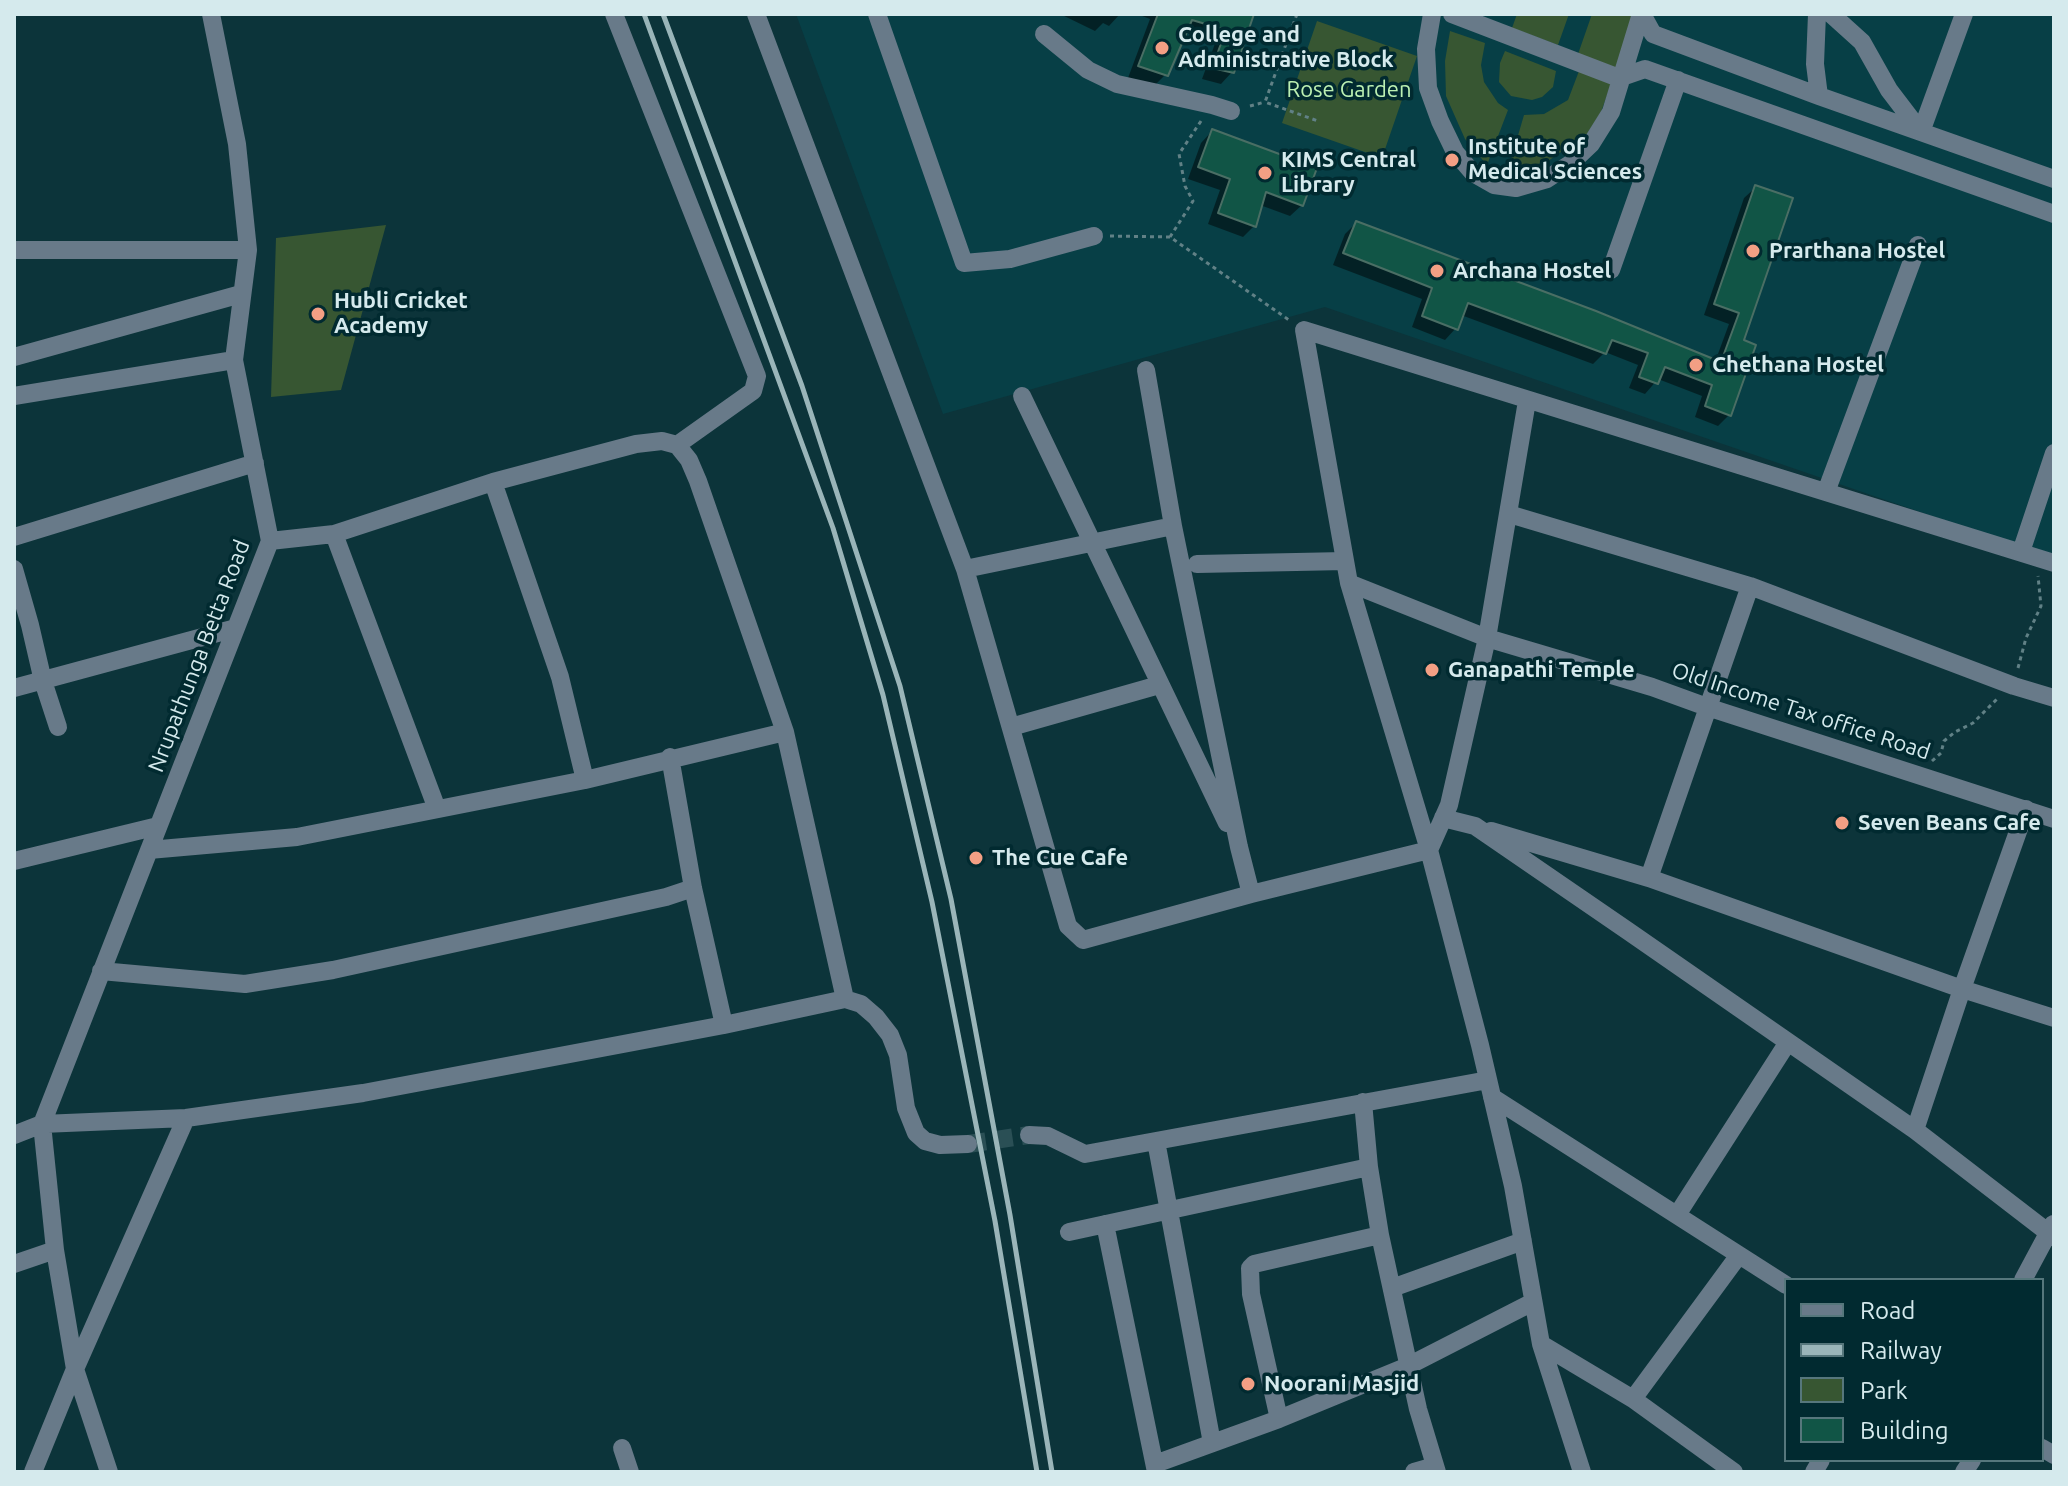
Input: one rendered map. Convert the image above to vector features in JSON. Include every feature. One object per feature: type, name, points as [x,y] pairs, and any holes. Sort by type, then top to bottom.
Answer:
[{"type":"street","name":"Nrupathunga Betta Road","points":[[42,1124],[270,541],[234,360],[248,250],[237,144],[211,14]]},
{"type":"street","points":[[614,14],[757,376],[753,391],[677,445]]},
{"type":"street","points":[[756,14],[965,569],[1068,926],[1083,940],[1429,850]]},
{"type":"street","points":[[877,14],[964,263],[1010,259],[1094,236]]},
{"type":"street","points":[[1432,14],[1426,49],[1431,99],[1455,152],[1473,173],[1494,185],[1516,188],[1547,179],[1570,164],[1591,144],[1611,112],[1619,78],[1642,14]]},
{"type":"street","points":[[1452,14],[1619,78],[1645,69],[2054,214]]},
{"type":"street","points":[[1642,14],[1653,34],[2054,179]]},
{"type":"street","points":[[1817,14],[1815,64],[1819,96]]},
{"type":"street","points":[[1831,14],[1862,42],[1889,90],[1921,132]]},
{"type":"street","points":[[1921,132],[1964,14]]},
{"type":"street","points":[[1044,34],[1088,70],[1117,84],[1231,111]]},
{"type":"street","points":[[1611,270],[1678,80]]},
{"type":"street","points":[[1826,492],[1918,245]]},
{"type":"street","points":[[14,250],[248,250]]},
{"type":"street","points":[[14,357],[241,294]]},
{"type":"street","points":[[1582,1472],[1541,1344],[1523,1241],[1490,1089],[1429,850],[1349,583],[1304,330],[2054,563]]},
{"type":"street","points":[[14,396],[234,360]]},
{"type":"street","points":[[1146,370],[1173,526],[1251,894]]},
{"type":"street","points":[[1022,396],[1239,847]]},
{"type":"street","points":[[1429,850],[1449,805],[1487,638],[1527,401]]},
{"type":"street","points":[[270,541],[334,534],[493,482],[636,444],[662,441],[677,445],[689,460],[698,481],[785,732],[845,999]]},
{"type":"street","points":[[2021,552],[2054,453]]},
{"type":"street","points":[[14,537],[255,463]]},
{"type":"street","points":[[493,482],[560,677],[585,780]]},
{"type":"street","points":[[1509,514],[1750,586],[2054,698]]},
{"type":"street","points":[[965,569],[1173,526]]},
{"type":"street","points":[[334,534],[437,809]]},
{"type":"street","points":[[1197,564],[1345,561]]},
{"type":"street","points":[[14,569],[58,727]]},
{"type":"street","name":"Old Income Tax office Road","points":[[1349,583],[1487,638],[1652,687],[2054,819]]},
{"type":"street","points":[[1649,878],[1750,586]]},
{"type":"street","points":[[14,688],[236,628]]},
{"type":"street","points":[[1011,727],[1159,685]]},
{"type":"street","points":[[149,850],[297,837],[585,780],[670,757],[785,732]]},
{"type":"street","points":[[670,757],[693,888],[724,1025]]},
{"type":"street","points":[[1915,1130],[2026,809]]},
{"type":"street","points":[[1443,818],[1649,878],[1962,989],[2054,1018]]},
{"type":"street","points":[[14,861],[158,826]]},
{"type":"street","points":[[1475,826],[1915,1130],[2053,1230],[2024,1278]]},
{"type":"street","points":[[101,971],[245,984],[333,970],[666,897],[693,888]]},
{"type":"street","points":[[14,1135],[42,1124],[186,1118],[363,1093],[845,999],[861,1004],[890,1035],[898,1055],[906,1108],[920,1138],[949,1146],[968,1144]]},
{"type":"street","points":[[1677,1215],[1788,1042]]},
{"type":"street","points":[[1029,1135],[1048,1136],[1085,1154],[1363,1102],[1490,1089],[1784,1284]]},
{"type":"street","points":[[1363,1102],[1380,1235],[1408,1366],[1436,1469],[1414,1472]]},
{"type":"street","points":[[33,1472],[186,1118]]},
{"type":"street","points":[[42,1124],[55,1250],[75,1369],[109,1472]]},
{"type":"street","points":[[1156,1141],[1212,1443]]},
{"type":"street","points":[[1069,1232],[1369,1167]]},
{"type":"street","points":[[1105,1224],[1155,1468],[1408,1366],[1533,1302]]},
{"type":"street","points":[[1279,1419],[1251,1294],[1250,1268],[1254,1264],[1380,1235]]},
{"type":"street","points":[[1392,1288],[1523,1241]]},
{"type":"street","points":[[14,1264],[55,1250]]},
{"type":"street","points":[[1633,1399],[1739,1255]]},
{"type":"street","points":[[1541,1344],[1633,1399],[1734,1472]]},
{"type":"street","points":[[622,1448],[630,1472]]},
{"type":"path","points":[[1297,14],[1265,102],[1318,121]]},
{"type":"path","points":[[1170,237],[1193,201],[1185,186],[1179,154],[1212,105]]},
{"type":"path","points":[[1094,236],[1170,237],[1304,330]]},
{"type":"shaded area","name":"Institute of Medical Sciences","points":[[796,14],[2054,14],[2054,558],[1325,307],[943,414]]},
{"type":"green space","points":[[1517,14],[1569,14],[1558,45],[1512,28]]},
{"type":"green space","points":[[1592,14],[1634,14],[1617,71],[1577,57]]},
{"type":"green space","name":"Rose Garden","points":[[1317,21],[1417,56],[1382,158],[1282,123]]},
{"type":"green space","points":[[1450,31],[1485,43],[1481,65],[1484,82],[1498,103],[1508,110],[1487,165],[1465,139],[1446,96],[1445,61]]},
{"type":"green space","points":[[1505,51],[1556,71],[1553,87],[1542,97],[1532,100],[1511,96],[1499,82],[1500,63]]},
{"type":"green space","points":[[1579,71],[1611,84],[1601,112],[1587,134],[1548,161],[1507,173],[1524,115],[1544,114],[1568,100]]},
{"type":"green space","name":"Hubli Cricket Academy","points":[[386,225],[341,390],[271,397],[276,238]]},
{"type":"building","name":"College and Administrative Block","points":[[1158,14],[1254,14],[1234,73],[1212,68],[1226,30],[1192,20],[1168,76],[1138,66]]},
{"type":"building","name":"KIMS Central Library","points":[[1212,129],[1317,168],[1303,206],[1266,192],[1256,227],[1218,213],[1230,179],[1198,167]]},
{"type":"building","points":[[1755,185],[1793,198],[1744,340],[1756,345],[1731,416],[1705,406],[1712,385],[1665,367],[1658,384],[1639,377],[1648,353],[1612,340],[1606,354],[1468,303],[1458,330],[1422,316],[1432,288],[1343,253],[1356,221],[1596,311],[1721,362],[1739,313],[1714,304]]},
{"type":"tunnel","points":[[968,1144],[1029,1135]]},
{"type":"railway","points":[[644,14],[833,528],[883,695],[932,902],[995,1221],[1037,1472]]},
{"type":"railway","points":[[663,14],[802,386],[900,686],[951,899],[1010,1215],[1052,1472]]},
{"type":"place","name":"College and Administrative Block","points":[[1162,48]]},
{"type":"place","name":"Institute of Medical Sciences","points":[[1452,160]]},
{"type":"place","name":"KIMS Central Library","points":[[1265,173]]},
{"type":"place","name":"Prarthana Hostel","points":[[1753,251]]},
{"type":"place","name":"Archana Hostel","points":[[1437,271]]},
{"type":"place","name":"Hubli Cricket Academy","points":[[318,314]]},
{"type":"place","name":"Chethana Hostel","points":[[1696,365]]},
{"type":"place","name":"Ganapathi Temple","points":[[1432,670]]},
{"type":"place","name":"Seven Beans Cafe","points":[[1842,823]]},
{"type":"place","name":"The Cue Cafe","points":[[976,858]]},
{"type":"place","name":"Noorani Masjid","points":[[1248,1384]]}]
